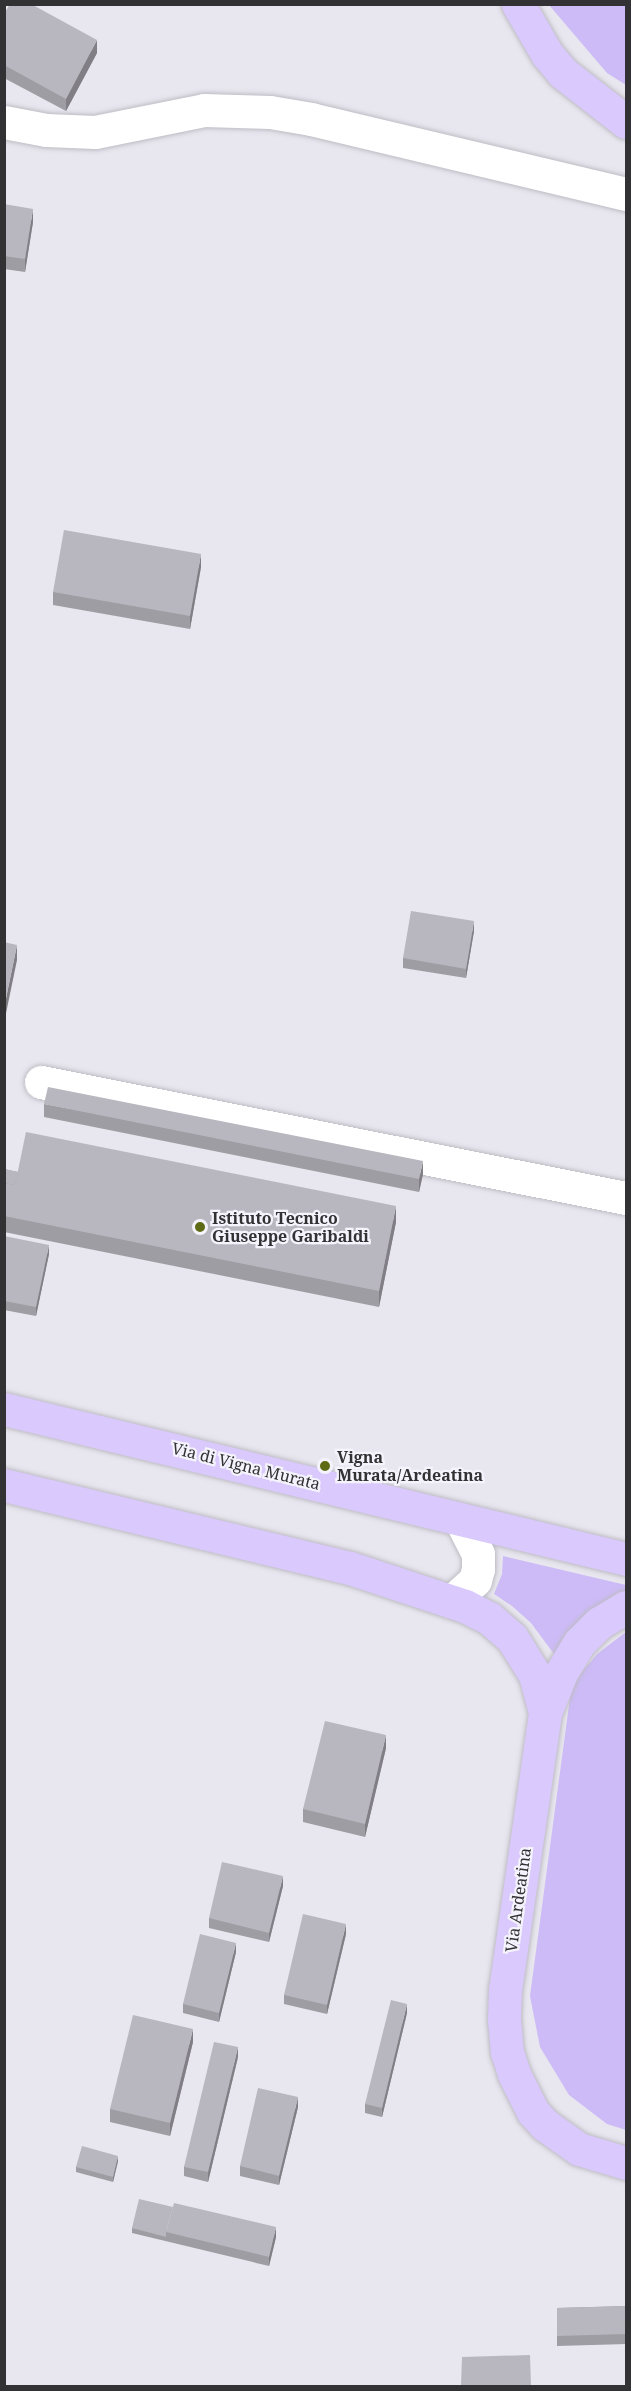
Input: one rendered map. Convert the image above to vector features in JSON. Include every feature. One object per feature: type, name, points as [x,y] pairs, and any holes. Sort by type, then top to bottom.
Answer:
[{"type":"main road","points":[[518,4],[547,54],[563,73],[627,122]]},
{"type":"main road","name":"Via di Vigna Murata","points":[[4,1409],[627,1559]]},
{"type":"main road","points":[[4,1485],[350,1568],[465,1607],[505,1631],[524,1655],[535,1675],[545,1713]]},
{"type":"main road","name":"Via Ardeatina","points":[[627,1607],[599,1623],[579,1643],[561,1673],[545,1713],[505,1989],[504,2019],[507,2052],[523,2094],[545,2126],[579,2149],[627,2163]]},
{"type":"street","points":[[4,122],[46,130],[95,132],[204,110],[270,112],[311,119],[627,194]]},
{"type":"street","points":[[41,1082],[627,1198]]},
{"type":"street","points":[[461,1520],[478,1554],[478,1569],[465,1607]]},
{"type":"shaded area","points":[[549,5],[626,5],[626,85],[607,73]]},
{"type":"shaded area","points":[[503,1556],[626,1585],[626,1593],[554,1654],[531,1623],[494,1594],[502,1574]]},
{"type":"shaded area","points":[[626,1632],[626,2130],[607,2124],[569,2095],[540,2047],[530,1996],[571,1690],[581,1673],[597,1654]]},
{"type":"building","points":[[10,4],[31,4],[97,40],[66,99],[4,65],[4,14]]},
{"type":"building","points":[[4,204],[33,209],[25,259],[4,256]]},
{"type":"building","points":[[64,530],[201,554],[190,616],[53,592]]},
{"type":"building","points":[[411,911],[474,921],[466,969],[403,958]]},
{"type":"building","points":[[4,942],[17,945],[4,1008]]},
{"type":"building","points":[[48,1087],[423,1161],[419,1179],[44,1104]]},
{"type":"building","name":"Istituto Tecnico Giuseppe Garibaldi","points":[[26,1132],[396,1206],[379,1291],[4,1216],[4,1183],[15,1185]]},
{"type":"building","points":[[4,1169],[18,1172],[15,1185],[4,1183]]},
{"type":"building","points":[[4,1236],[49,1245],[36,1307],[4,1301]]},
{"type":"building","points":[[325,1721],[386,1735],[365,1824],[303,1809]]},
{"type":"building","points":[[222,1862],[283,1876],[269,1933],[209,1918]]},
{"type":"building","points":[[303,1914],[346,1924],[327,2005],[284,1995]]},
{"type":"building","points":[[200,1934],[236,1943],[219,2013],[183,2004]]},
{"type":"building","points":[[391,2000],[407,2004],[382,2108],[365,2104]]},
{"type":"building","points":[[133,2015],[193,2029],[170,2123],[110,2109]]},
{"type":"building","points":[[214,2042],[238,2047],[208,2172],[184,2167]]},
{"type":"building","points":[[258,2088],[298,2097],[279,2176],[240,2166]]},
{"type":"building","points":[[82,2146],[118,2156],[113,2177],[76,2167]]},
{"type":"building","points":[[139,2199],[173,2207],[166,2237],[132,2228]]},
{"type":"building","points":[[174,2203],[276,2227],[269,2257],[166,2232]]},
{"type":"building","points":[[627,2306],[627,2334],[557,2336],[557,2308]]},
{"type":"building","points":[[530,2355],[531,2386],[461,2386],[462,2357]]},
{"type":"place","name":"Istituto Tecnico Giuseppe Garibaldi","points":[[200,1227]]},
{"type":"place","name":"Vigna Murata/Ardeatina","points":[[325,1466]]}]
